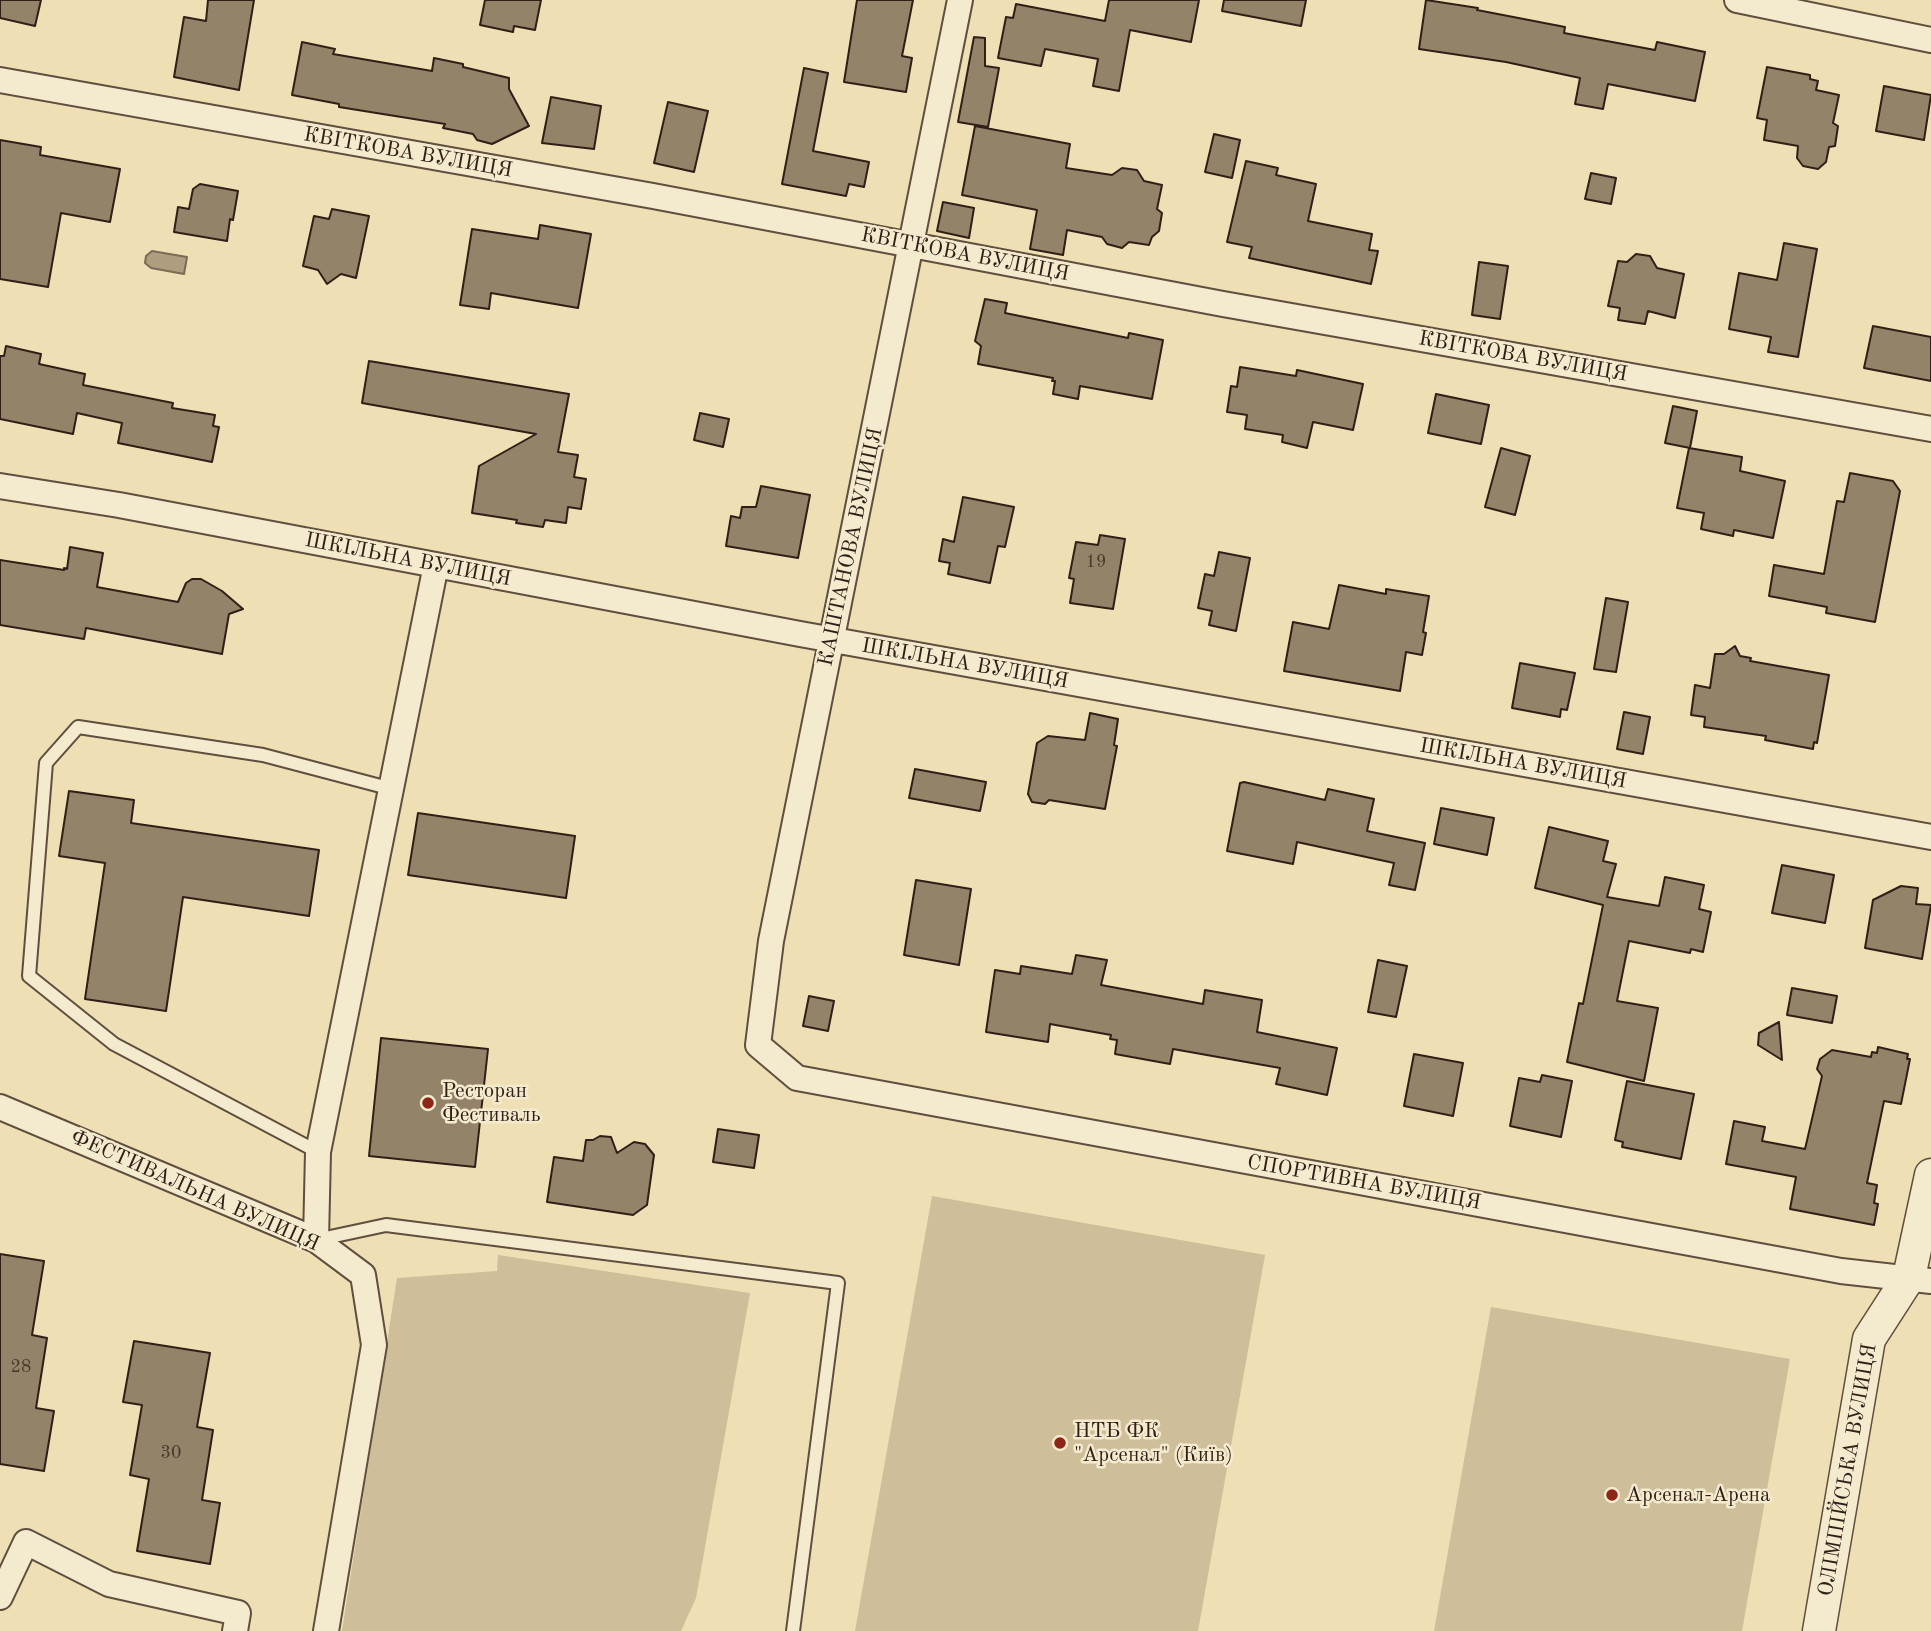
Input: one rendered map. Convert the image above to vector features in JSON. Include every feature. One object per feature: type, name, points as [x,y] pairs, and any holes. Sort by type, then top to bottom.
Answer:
[{"type":"street","name":"КАШТАНОВА ВУЛИЦЯ","points":[[797,1078],[758,1045],[771,941],[913,245],[960,0]]},
{"type":"street","points":[[1737,0],[1931,40]]},
{"type":"street","name":"КВІТКОВА ВУЛИЦЯ","points":[[0,80],[653,196],[1223,304],[1931,429]]},
{"type":"street","name":"ШКІЛЬНА ВУЛИЦЯ","points":[[0,486],[119,505],[832,640],[1931,837]]},
{"type":"street","points":[[316,1240],[318,1152],[436,565]]},
{"type":"street","name":"СПОРТИВНА ВУЛИЦЯ","points":[[797,1078],[1841,1271],[1920,1279]]},
{"type":"street","name":"ФЕСТИВАЛЬНА ВУЛИЦЯ","points":[[0,1107],[316,1240],[363,1275],[374,1345],[326,1631]]},
{"type":"street","points":[[1920,1279],[1931,1175]]},
{"type":"street","name":"ОЛІМПІЙСЬКА ВУЛИЦЯ","points":[[1819,1631],[1869,1339],[1920,1279]]},
{"type":"street","points":[[0,1597],[26,1542],[109,1584],[238,1613],[235,1631]]},
{"type":"lane","points":[[318,1152],[114,1044],[29,976],[46,763],[78,727],[263,755],[392,789]]},
{"type":"lane","points":[[316,1240],[386,1225],[730,1267],[838,1283],[793,1631]]},
{"type":"shaded area","points":[[152,251],[187,257],[184,274],[151,268],[145,263],[146,256]]},
{"type":"shaded area","name":"НТБ ФК \"Арсенал\" (Київ)","points":[[932,1196],[1265,1255],[1198,1631],[855,1631]]},
{"type":"shaded area","points":[[498,1255],[750,1293],[696,1598],[681,1631],[342,1631],[397,1278],[497,1271]]},
{"type":"shaded area","name":"Арсенал-Арена","points":[[1491,1307],[1790,1359],[1742,1631],[1434,1631]]},
{"type":"building","points":[[0,0],[41,0],[35,26],[0,18]]},
{"type":"building","points":[[208,0],[254,0],[239,90],[174,77],[184,17],[206,21]]},
{"type":"building","points":[[485,0],[541,0],[535,30],[514,26],[513,32],[480,25]]},
{"type":"building","points":[[857,0],[913,0],[902,56],[912,58],[906,92],[844,82]]},
{"type":"building","points":[[1109,0],[1199,0],[1191,42],[1130,30],[1119,91],[1093,86],[1098,59],[1045,49],[1041,66],[998,58],[1006,17],[1013,18],[1016,4],[1105,21]]},
{"type":"building","points":[[1224,0],[1306,0],[1301,26],[1222,11]]},
{"type":"building","points":[[1426,0],[1478,8],[1477,10],[1565,27],[1564,33],[1655,50],[1657,42],[1705,52],[1695,101],[1608,84],[1603,109],[1575,104],[1580,78],[1506,62],[1419,49]]},
{"type":"building","points":[[974,37],[985,38],[985,66],[999,68],[988,127],[958,122]]},
{"type":"building","points":[[302,42],[335,49],[333,54],[432,71],[434,58],[509,78],[509,89],[529,126],[492,144],[477,140],[473,134],[443,128],[445,124],[339,107],[339,104],[292,95]]},
{"type":"building","points":[[1767,67],[1810,75],[1810,79],[1818,81],[1816,90],[1839,95],[1833,123],[1838,126],[1835,146],[1829,147],[1826,162],[1818,169],[1803,166],[1797,158],[1798,146],[1764,140],[1767,120],[1757,118]]},
{"type":"building","points":[[804,68],[828,73],[813,151],[869,162],[864,187],[849,184],[846,196],[782,184]]},
{"type":"building","points":[[1884,86],[1931,95],[1924,140],[1876,131]]},
{"type":"building","points":[[551,97],[601,106],[594,149],[542,143]]},
{"type":"building","points":[[668,102],[708,111],[694,172],[654,163]]},
{"type":"building","points":[[975,126],[1070,144],[1066,168],[1112,175],[1122,168],[1137,170],[1144,181],[1162,185],[1157,209],[1162,213],[1159,231],[1152,237],[1149,245],[1129,242],[1122,248],[1107,244],[1102,237],[1067,230],[1063,255],[1030,249],[1037,210],[962,195]]},
{"type":"building","points":[[1214,134],[1240,140],[1232,178],[1205,172]]},
{"type":"building","points":[[0,140],[41,147],[40,155],[120,169],[110,222],[61,213],[48,287],[0,279]]},
{"type":"building","points":[[1246,161],[1278,168],[1276,175],[1316,184],[1308,221],[1372,234],[1369,250],[1378,251],[1371,284],[1249,258],[1252,247],[1227,242]]},
{"type":"building","points":[[1591,173],[1616,178],[1611,204],[1585,199]]},
{"type":"building","points":[[200,184],[238,191],[227,241],[174,232],[178,207],[189,209],[193,189]]},
{"type":"building","points":[[943,202],[974,208],[969,238],[937,231]]},
{"type":"building","points":[[332,209],[369,216],[356,278],[341,274],[327,284],[318,270],[303,266],[314,216],[329,219]]},
{"type":"building","points":[[540,225],[591,234],[578,308],[491,293],[489,309],[460,305],[472,229],[538,239]]},
{"type":"building","points":[[1784,243],[1817,249],[1798,357],[1768,352],[1771,337],[1729,329],[1739,273],[1777,280]]},
{"type":"building","points":[[1636,254],[1650,256],[1657,268],[1684,274],[1675,318],[1648,311],[1645,324],[1618,320],[1620,308],[1608,306],[1618,261],[1627,262]]},
{"type":"building","points":[[1479,262],[1508,266],[1500,319],[1472,315]]},
{"type":"building","points":[[985,299],[1007,303],[1005,313],[1128,338],[1129,333],[1163,340],[1152,399],[1080,386],[1078,399],[1053,394],[1053,378],[978,364],[981,346],[975,341]]},
{"type":"building","points":[[1873,326],[1931,337],[1931,381],[1864,368]]},
{"type":"building","points":[[6,346],[41,354],[39,364],[85,374],[83,385],[173,403],[172,408],[215,415],[213,426],[219,427],[212,462],[118,443],[122,423],[77,413],[73,434],[0,419],[0,356],[4,356]]},
{"type":"building","points":[[369,361],[569,394],[558,452],[578,455],[574,477],[586,479],[581,509],[568,507],[566,523],[545,520],[543,527],[472,513],[479,466],[536,434],[362,403]]},
{"type":"building","points":[[1240,367],[1296,376],[1297,370],[1363,384],[1353,430],[1313,422],[1307,448],[1282,442],[1283,435],[1245,429],[1247,415],[1227,412],[1231,386],[1237,387]]},
{"type":"building","points":[[1436,394],[1489,405],[1481,444],[1428,433]]},
{"type":"building","points":[[1673,406],[1697,411],[1690,448],[1665,443]]},
{"type":"building","points":[[700,413],[729,419],[723,447],[694,440]]},
{"type":"building","points":[[1501,448],[1530,456],[1515,515],[1485,507]]},
{"type":"building","points":[[1689,448],[1742,457],[1740,471],[1785,481],[1773,538],[1734,530],[1733,536],[1701,529],[1704,513],[1677,508]]},
{"type":"building","points":[[1850,473],[1893,481],[1900,491],[1875,622],[1826,613],[1827,607],[1769,596],[1774,565],[1824,574],[1837,501],[1844,502]]},
{"type":"building","points":[[761,486],[810,495],[798,558],[726,546],[731,516],[740,518],[742,507],[756,507]]},
{"type":"building","points":[[963,497],[1014,507],[1005,547],[998,546],[990,583],[948,574],[950,563],[939,561],[943,539],[954,542]]},
{"type":"building","points":[[1100,535],[1125,539],[1113,609],[1070,603],[1074,579],[1069,578],[1076,542],[1098,545]]},
{"type":"building","points":[[70,547],[103,553],[97,587],[178,602],[186,583],[192,579],[201,579],[222,591],[243,609],[229,614],[222,654],[86,628],[84,639],[0,625],[0,560],[64,570],[67,569]]},
{"type":"building","points":[[1219,552],[1250,558],[1236,631],[1209,625],[1212,611],[1198,608],[1205,574],[1214,576]]},
{"type":"building","points":[[1339,585],[1386,594],[1386,589],[1429,596],[1422,655],[1406,652],[1400,691],[1284,671],[1293,622],[1329,629]]},
{"type":"building","points":[[1606,598],[1628,602],[1616,672],[1594,669]]},
{"type":"building","points":[[1735,646],[1740,656],[1751,658],[1750,661],[1829,675],[1817,743],[1814,742],[1813,749],[1765,740],[1766,736],[1704,727],[1705,717],[1691,715],[1695,685],[1710,688],[1715,654],[1724,654]]},
{"type":"building","points":[[1520,663],[1575,673],[1567,710],[1561,709],[1560,717],[1512,708]]},
{"type":"building","points":[[1624,712],[1650,717],[1643,754],[1617,749]]},
{"type":"building","points":[[1090,713],[1118,719],[1114,745],[1117,746],[1105,809],[1049,800],[1045,804],[1032,802],[1028,794],[1037,743],[1048,736],[1085,740]]},
{"type":"building","points":[[915,769],[986,782],[980,811],[909,798]]},
{"type":"building","points":[[1240,783],[1325,800],[1328,789],[1374,799],[1367,831],[1425,843],[1415,890],[1389,885],[1394,863],[1297,842],[1293,864],[1227,851]]},
{"type":"building","points":[[69,791],[134,800],[131,823],[319,850],[309,916],[183,897],[166,1011],[85,999],[105,863],[59,856]]},
{"type":"building","points":[[1441,808],[1494,818],[1487,855],[1434,844]]},
{"type":"building","points":[[418,813],[575,836],[566,898],[408,875]]},
{"type":"building","points":[[1549,827],[1608,841],[1603,861],[1616,864],[1607,897],[1659,906],[1665,877],[1704,885],[1699,909],[1711,912],[1703,952],[1691,949],[1690,953],[1629,941],[1617,1001],[1658,1008],[1644,1081],[1567,1062],[1579,1003],[1583,1004],[1603,905],[1535,888]]},
{"type":"building","points":[[1782,865],[1834,875],[1825,923],[1772,913]]},
{"type":"building","points":[[916,880],[971,889],[959,965],[904,955]]},
{"type":"building","points":[[1901,886],[1918,888],[1916,904],[1931,905],[1922,959],[1865,948],[1873,900]]},
{"type":"building","points":[[1076,955],[1107,960],[1101,985],[1203,1004],[1205,990],[1262,1000],[1257,1032],[1337,1048],[1327,1095],[1276,1084],[1280,1068],[1173,1049],[1170,1064],[1115,1054],[1117,1040],[1110,1039],[1111,1035],[1050,1024],[1048,1042],[986,1032],[995,970],[1020,974],[1021,966],[1072,974]]},
{"type":"building","points":[[1378,960],[1407,966],[1396,1017],[1368,1012]]},
{"type":"building","points":[[1792,988],[1837,996],[1832,1023],[1787,1015]]},
{"type":"building","points":[[809,996],[834,1001],[828,1031],[803,1026]]},
{"type":"building","points":[[1779,1022],[1782,1060],[1758,1045],[1759,1033]]},
{"type":"building","name":"Ресторан Фестиваль","points":[[381,1038],[488,1049],[475,1167],[369,1156]]},
{"type":"building","points":[[1878,1047],[1908,1054],[1907,1059],[1910,1059],[1901,1104],[1884,1101],[1867,1183],[1877,1185],[1874,1203],[1878,1204],[1874,1225],[1790,1209],[1796,1177],[1726,1164],[1734,1121],[1765,1127],[1762,1141],[1805,1149],[1822,1076],[1817,1069],[1820,1059],[1832,1050],[1871,1057],[1872,1052],[1877,1053]]},
{"type":"building","points":[[1414,1054],[1463,1063],[1453,1116],[1404,1106]]},
{"type":"building","points":[[1542,1075],[1572,1081],[1561,1137],[1510,1126],[1519,1078],[1540,1082]]},
{"type":"building","points":[[1627,1081],[1694,1094],[1681,1159],[1622,1147],[1623,1142],[1615,1140]]},
{"type":"building","points":[[718,1129],[759,1135],[754,1168],[713,1162]]},
{"type":"building","points":[[600,1136],[611,1137],[617,1153],[634,1142],[645,1144],[654,1155],[647,1205],[633,1215],[547,1202],[554,1157],[583,1161],[586,1140]]},
{"type":"building","points":[[0,1254],[44,1261],[32,1335],[47,1338],[36,1408],[54,1411],[44,1471],[0,1464]]},
{"type":"building","points":[[134,1341],[210,1353],[197,1427],[213,1430],[202,1500],[220,1503],[210,1564],[137,1551],[149,1479],[130,1475],[142,1405],[123,1402]]},
{"type":"place","name":"Ресторан Фестиваль","points":[[428,1103]]},
{"type":"place","name":"НТБ ФК \"Арсенал\" (Київ)","points":[[1060,1443]]},
{"type":"place","name":"Арсенал-Арена","points":[[1612,1495]]}]
